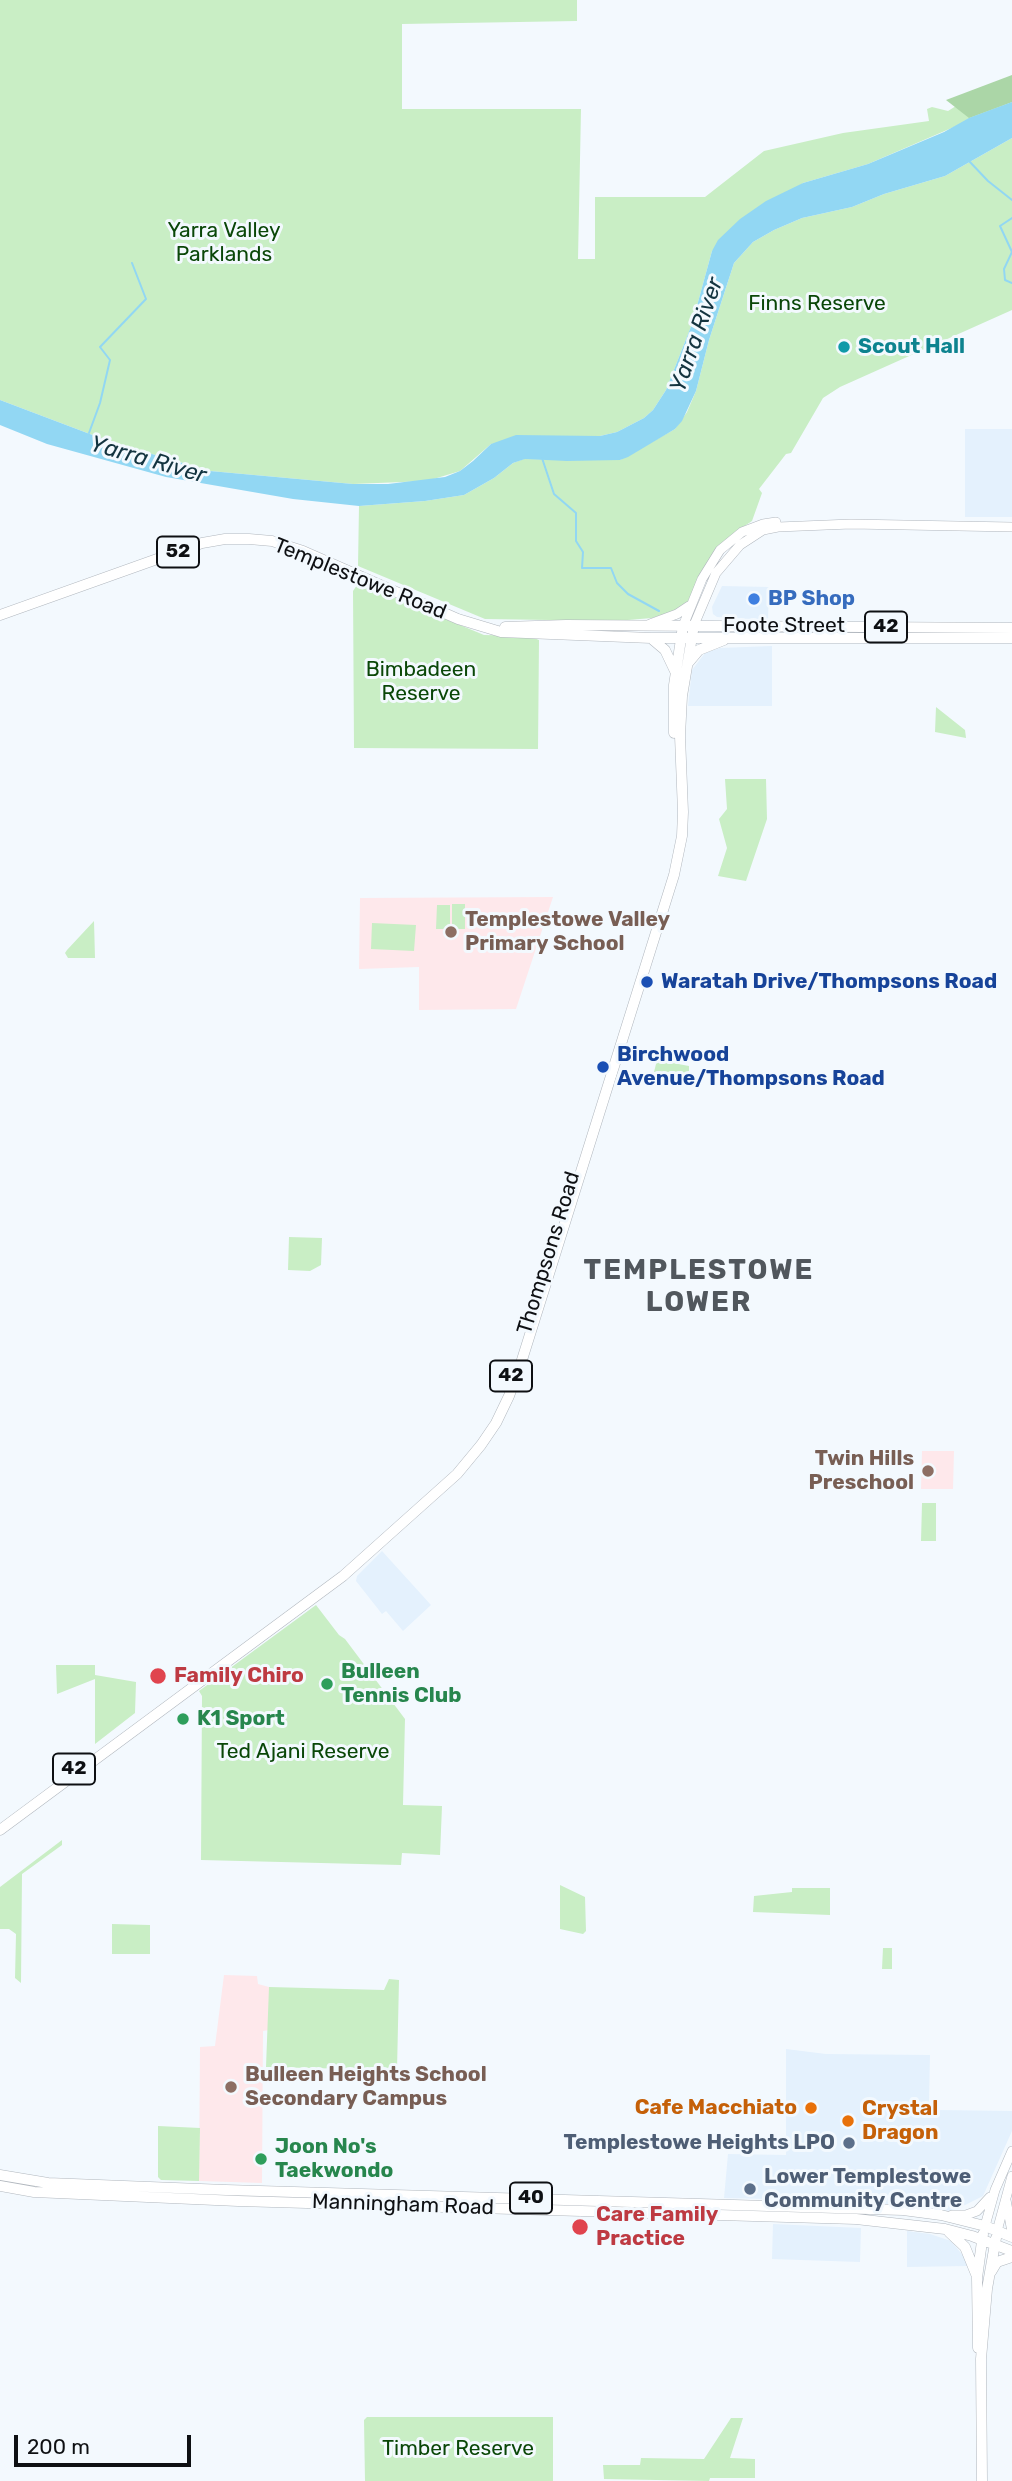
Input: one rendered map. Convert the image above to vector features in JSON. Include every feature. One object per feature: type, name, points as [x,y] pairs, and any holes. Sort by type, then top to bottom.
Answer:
[{"type":"main road","points":[[688,626],[689,606],[708,567],[720,550],[734,536],[761,526],[1012,524]]},
{"type":"main road","points":[[688,626],[716,573],[761,526]]},
{"type":"main road","name":"Templestowe Road","points":[[0,615],[202,543],[249,538],[272,541],[303,551],[480,627],[508,633],[692,638]]},
{"type":"main road","points":[[643,626],[677,614],[689,606]]},
{"type":"main road","name":"Templestowe Road","points":[[480,627],[688,626]]},
{"type":"main road","name":"Foote Street","points":[[688,626],[1012,628]]},
{"type":"main road","name":"Thompsons Road","points":[[0,1824],[332,1577],[448,1475],[488,1425],[505,1392],[515,1362],[671,864],[678,809],[673,704],[680,671],[692,638],[688,626]]},
{"type":"main road","name":"Thompsons Road","points":[[0,1830],[343,1576],[457,1474],[496,1423],[521,1363],[677,862],[683,812],[680,638],[688,626]]},
{"type":"main road","points":[[651,638],[666,650],[680,671]]},
{"type":"main road","name":"Foote Street","points":[[692,638],[1012,638]]},
{"type":"main road","name":"42","points":[[680,671],[699,650],[731,638]]},
{"type":"main road","points":[[981,2359],[978,2346],[977,2278],[982,2240],[995,2190],[1012,2151]]},
{"type":"main road","name":"Manningham Road","points":[[0,2175],[35,2182],[58,2183],[890,2210],[941,2215],[1012,2235]]},
{"type":"main road","points":[[982,2481],[981,2359],[989,2275],[997,2231],[1012,2176]]},
{"type":"main road","name":"Manningham Road","points":[[0,2186],[34,2192],[238,2201],[828,2218],[945,2229],[1012,2251]]},
{"type":"main road","points":[[941,2215],[970,2214],[985,2204],[995,2190]]},
{"type":"main road","points":[[1006,2194],[1012,2235]]},
{"type":"main road","points":[[945,2229],[965,2246],[977,2278]]},
{"type":"main road","points":[[989,2275],[997,2262],[1012,2257]]},
{"type":"shaded area","points":[[965,429],[1012,429],[1012,517],[965,517]]},
{"type":"shaded area","points":[[722,586],[769,587],[768,620],[717,617],[713,614],[712,607]]},
{"type":"shaded area","points":[[772,646],[772,706],[688,706],[692,670],[705,653],[720,648]]},
{"type":"shaded area","name":"Templestowe Valley Primary School","points":[[553,897],[516,1009],[419,1010],[419,967],[359,969],[360,898]]},
{"type":"shaded area","points":[[922,1451],[954,1451],[953,1489],[921,1489]]},
{"type":"shaded area","points":[[382,1551],[431,1605],[403,1631],[386,1611],[382,1614],[356,1581],[357,1576]]},
{"type":"shaded area","name":"Bulleen Heights School Secondary Campus","points":[[224,1975],[257,1976],[258,1984],[269,1987],[269,2030],[263,2031],[262,2183],[199,2181],[200,2047],[215,2046]]},
{"type":"shaded area","points":[[786,2049],[826,2054],[930,2055],[929,2101],[932,2108],[1012,2111],[1012,2131],[983,2196],[953,2211],[818,2200],[724,2198],[728,2154],[786,2155]]},
{"type":"shaded area","points":[[773,2224],[861,2228],[860,2262],[772,2259]]},
{"type":"shaded area","points":[[907,2231],[930,2234],[951,2241],[966,2259],[967,2266],[907,2267]]},
{"type":"green space","name":"Yarra Valley Parklands","points":[[0,0],[577,0],[577,21],[402,24],[402,109],[581,109],[578,259],[595,259],[595,197],[705,197],[764,151],[843,133],[929,121],[927,109],[932,107],[948,111],[972,96],[1012,102],[868,164],[803,183],[712,251],[692,324],[666,390],[653,410],[644,418],[617,432],[600,436],[568,436],[491,444],[460,471],[427,481],[353,484],[210,471],[111,442],[0,400]]},
{"type":"green space","points":[[1012,75],[1012,102],[969,118],[946,100]]},
{"type":"green space","name":"Finns Reserve","points":[[1012,138],[1012,310],[840,387],[823,398],[791,453],[786,454],[759,489],[762,493],[752,521],[737,531],[703,569],[687,603],[681,609],[652,618],[616,621],[485,619],[358,566],[359,506],[464,495],[494,478],[513,463],[524,459],[620,460],[675,429],[687,412],[696,391],[734,263],[753,242],[802,218],[852,207],[884,194],[945,176]]},
{"type":"green space","name":"Bimbadeen Reserve","points":[[357,585],[364,585],[484,635],[529,636],[539,640],[538,749],[354,748],[353,591]]},
{"type":"green space","points":[[936,707],[965,730],[966,738],[935,732]]},
{"type":"green space","points":[[725,779],[766,779],[767,819],[746,881],[718,876],[727,848],[719,819],[727,809]]},
{"type":"green space","points":[[452,904],[465,904],[465,929],[452,929]]},
{"type":"green space","points":[[437,905],[450,905],[450,929],[436,929]]},
{"type":"green space","points":[[94,921],[95,958],[68,958],[65,953],[67,950]]},
{"type":"green space","points":[[372,923],[416,925],[414,951],[371,949]]},
{"type":"green space","points":[[657,1060],[689,1066],[689,1077],[654,1072]]},
{"type":"green space","points":[[289,1237],[322,1238],[321,1265],[310,1271],[288,1270]]},
{"type":"green space","points":[[922,1503],[936,1503],[936,1541],[921,1541]]},
{"type":"green space","name":"Ted Ajani Reserve","points":[[316,1605],[405,1719],[403,1805],[442,1806],[440,1855],[402,1853],[401,1865],[201,1860],[202,1696],[199,1691]]},
{"type":"green space","points":[[56,1665],[95,1665],[95,1675],[136,1682],[135,1713],[95,1744],[95,1679],[57,1694]]},
{"type":"green space","points":[[62,1840],[62,1845],[22,1874],[21,1983],[15,1978],[16,1934],[9,1929],[0,1929],[0,1887]]},
{"type":"green space","points":[[560,1885],[585,1897],[586,1931],[583,1934],[560,1929]]},
{"type":"green space","points":[[792,1888],[830,1888],[830,1915],[753,1912],[754,1896],[792,1892]]},
{"type":"green space","points":[[112,1924],[150,1925],[150,1954],[112,1954]]},
{"type":"green space","points":[[883,1948],[892,1948],[892,1969],[882,1969]]},
{"type":"green space","points":[[389,1979],[399,1980],[397,2070],[266,2067],[269,1987],[384,1990]]},
{"type":"green space","points":[[158,2126],[200,2128],[199,2181],[161,2180],[158,2177]]},
{"type":"green space","name":"Timber Reserve","points":[[367,2417],[553,2417],[553,2481],[365,2481],[364,2420]]},
{"type":"green space","points":[[731,2418],[743,2418],[730,2458],[755,2459],[755,2478],[710,2478],[709,2481],[604,2479],[603,2465],[640,2465],[641,2458],[704,2459]]},
{"type":"water","name":"Yarra River","points":[[1012,102],[1012,138],[945,176],[884,194],[852,207],[802,218],[753,242],[734,263],[696,391],[682,421],[675,429],[620,460],[525,459],[513,463],[494,478],[464,495],[359,506],[293,499],[166,477],[47,444],[0,425],[0,400],[111,442],[210,471],[353,484],[388,484],[445,477],[460,471],[491,444],[516,435],[600,436],[617,432],[644,418],[653,410],[666,390],[692,324],[712,251],[718,240],[740,219],[766,201],[803,183],[868,164],[944,132],[969,118]]},
{"type":"waterway","points":[[969,161],[1012,200]]},
{"type":"waterway","points":[[1012,218],[1000,226],[1012,252],[1004,269],[1005,280],[1012,283]]},
{"type":"waterway","name":"Yarra River","points":[[89,433],[100,403],[110,360],[100,347],[146,299],[132,263]]},
{"type":"waterway","points":[[542,458],[554,494],[576,513],[576,541],[583,552],[582,568],[611,568],[617,583],[628,594],[659,611]]},
{"type":"place","name":"Scout Hall","points":[[844,347]]},
{"type":"place","name":"BP Shop","points":[[754,599]]},
{"type":"place","name":"Templestowe Valley Primary School","points":[[451,932]]},
{"type":"place","name":"Waratah Drive/Thompsons Road","points":[[647,982]]},
{"type":"place","name":"Birchwood Avenue/Thompsons Road","points":[[603,1067]]},
{"type":"place","name":"Twin Hills Preschool","points":[[928,1471]]},
{"type":"place","name":"Family Chiro","points":[[158,1676]]},
{"type":"place","name":"Bulleen Tennis Club","points":[[327,1684]]},
{"type":"place","name":"K1 Sport","points":[[183,1719]]},
{"type":"place","name":"Bulleen Heights School Secondary Campus","points":[[231,2087]]},
{"type":"place","name":"Cafe Macchiato","points":[[811,2108]]},
{"type":"place","name":"Crystal Dragon","points":[[848,2121]]},
{"type":"place","name":"Templestowe Heights LPO","points":[[849,2143]]},
{"type":"place","name":"Joon No's Taekwondo","points":[[261,2159]]},
{"type":"place","name":"Lower Templestowe Community Centre","points":[[750,2189]]},
{"type":"place","name":"Care Family Practice","points":[[580,2227]]},
{"type":"district","name":"TEMPLESTOWE LOWER","points":[[699,1287]]}]
